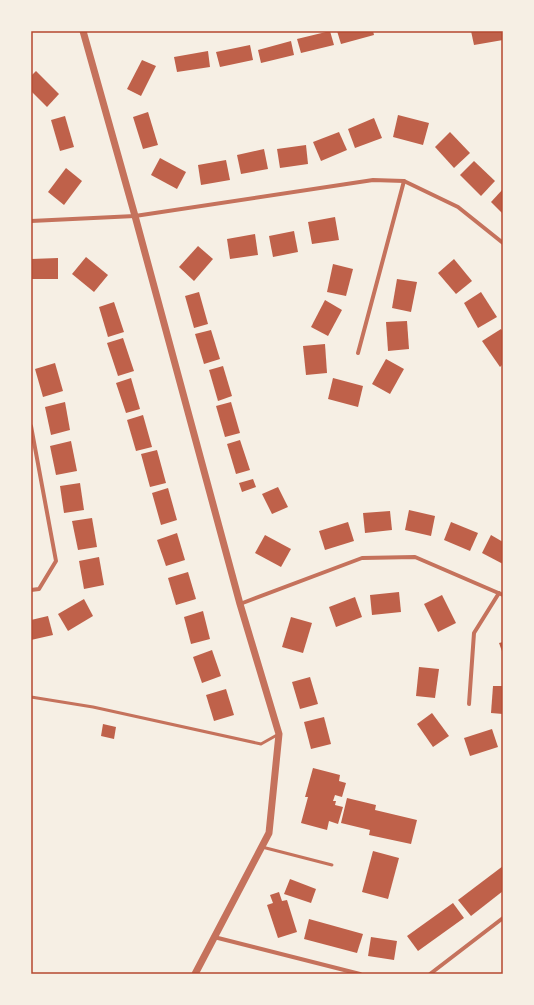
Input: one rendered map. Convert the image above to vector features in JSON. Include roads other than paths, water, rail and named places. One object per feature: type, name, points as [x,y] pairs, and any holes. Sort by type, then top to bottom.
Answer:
[{"type":"street","points":[[83,31],[135,216],[240,604],[279,734],[269,834],[195,974]]},
{"type":"street","points":[[31,221],[135,216],[374,180],[404,181],[458,207],[503,243]]},
{"type":"street","points":[[358,353],[404,181]]},
{"type":"street","points":[[31,426],[56,561],[40,589],[31,590]]},
{"type":"street","points":[[240,604],[362,558],[415,557],[501,594],[474,633],[469,704]]},
{"type":"street","points":[[430,974],[503,918]]},
{"type":"street","points":[[214,937],[360,974]]},
{"type":"lane","points":[[31,697],[93,707],[261,744],[279,734]]},
{"type":"lane","points":[[262,847],[332,865]]}]
